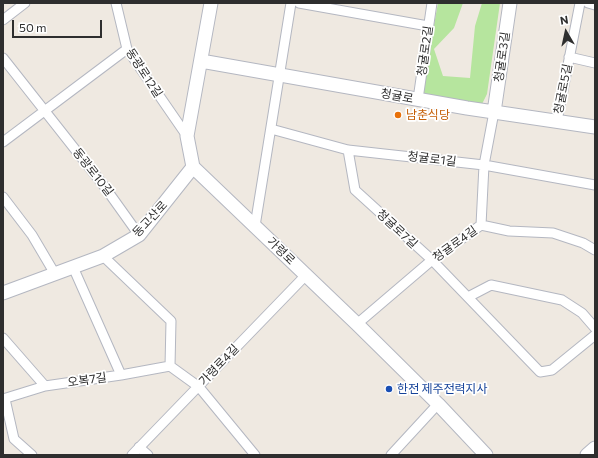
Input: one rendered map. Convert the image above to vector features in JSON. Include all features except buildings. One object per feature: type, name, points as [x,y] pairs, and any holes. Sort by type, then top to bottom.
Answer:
[{"type":"street","points":[[3,20],[25,3]]},
{"type":"street","name":"동광로12길","points":[[116,3],[127,49],[187,136]]},
{"type":"street","points":[[193,167],[187,136],[211,3]]},
{"type":"street","points":[[255,226],[291,3]]},
{"type":"street","points":[[299,3],[428,26]]},
{"type":"street","name":"청귤로2길","points":[[418,99],[432,3]]},
{"type":"street","name":"청귤로3길","points":[[494,112],[510,3]]},
{"type":"street","name":"청귤로5길","points":[[557,121],[580,3]]},
{"type":"street","points":[[588,3],[595,5]]},
{"type":"street","points":[[3,142],[127,49]]},
{"type":"street","name":"청귤로5길","points":[[569,57],[595,63]]},
{"type":"street","name":"동광로10길","points":[[3,58],[104,186],[139,235]]},
{"type":"street","name":"청귤로","points":[[201,61],[494,112],[595,127]]},
{"type":"street","points":[[481,225],[484,165],[494,112]]},
{"type":"street","name":"청귤로1길","points":[[271,129],[348,150],[484,165],[595,185]]},
{"type":"street","name":"청귤로7길","points":[[348,150],[355,190],[432,260],[540,372],[552,370],[595,335]]},
{"type":"street","name":"동고산로","points":[[3,293],[103,256],[139,235],[193,167]]},
{"type":"street","name":"가령로","points":[[193,167],[357,324],[438,404],[486,455]]},
{"type":"street","points":[[3,197],[32,235],[55,274]]},
{"type":"street","name":"청귤로4길","points":[[357,324],[432,260],[481,225],[509,231],[553,233],[583,243],[595,250]]},
{"type":"street","points":[[103,256],[171,320],[170,366],[199,387],[254,455]]},
{"type":"street","points":[[73,267],[121,375]]},
{"type":"street","name":"가령로4길","points":[[132,455],[306,275]]},
{"type":"street","points":[[468,297],[491,285],[562,300],[582,313],[595,328]]},
{"type":"street","points":[[3,338],[46,386]]},
{"type":"street","name":"오복7길","points":[[32,455],[14,439],[4,399],[46,386],[170,366]]},
{"type":"street","points":[[391,455],[438,404]]},
{"type":"street","points":[[139,447],[148,455]]},
{"type":"street","points":[[587,455],[595,448]]},
{"type":"green space","points":[[438,3],[463,3],[454,28],[434,49],[443,76],[470,78],[475,26],[482,3],[500,3],[487,94],[482,104],[424,95],[424,79]]},
{"type":"place","name":"남춘식당","points":[[398,115]]},
{"type":"place","name":"한전 제주전력지사","points":[[389,389]]}]
